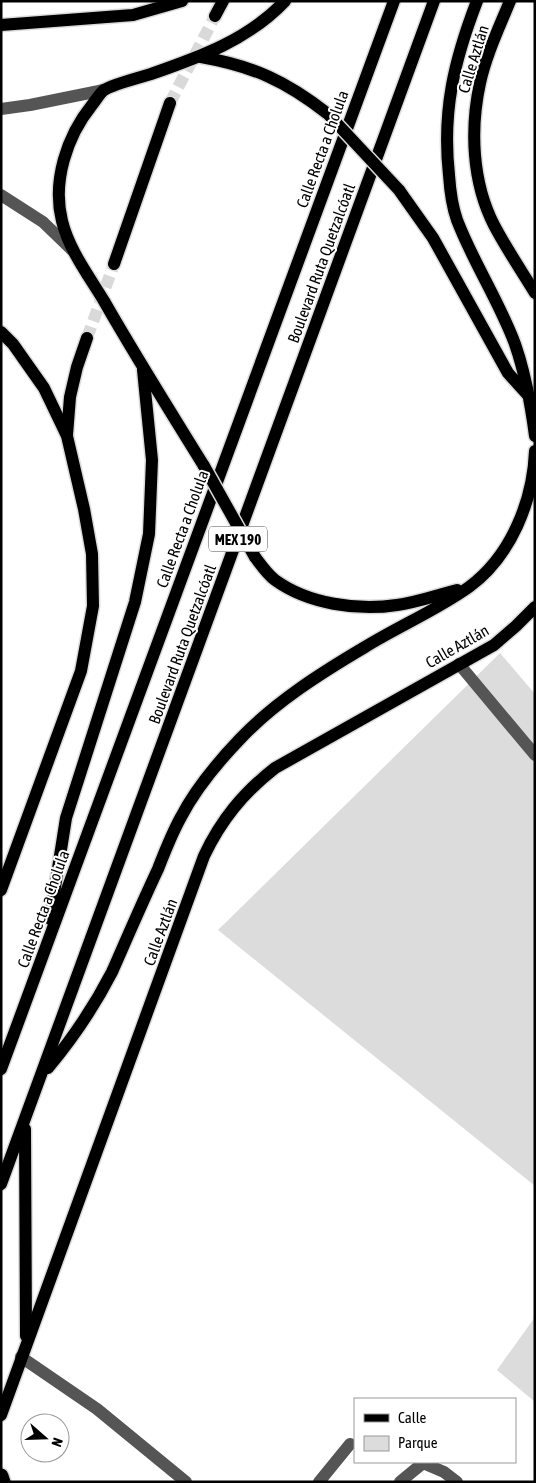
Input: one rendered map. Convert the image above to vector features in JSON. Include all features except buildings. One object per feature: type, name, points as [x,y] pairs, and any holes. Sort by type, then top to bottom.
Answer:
[{"type":"highway","points":[[1,1476],[3,1482]]},
{"type":"main road","points":[[1,26],[133,15],[182,1]]},
{"type":"main road","points":[[215,16],[223,1]]},
{"type":"main road","points":[[285,1],[242,36],[201,57],[104,90],[89,108],[77,128],[65,156],[58,190],[62,222],[75,252],[143,368],[204,466],[255,557],[274,579],[287,587],[316,599],[355,606],[378,607],[397,605],[471,586]]},
{"type":"main road","name":"Calle Recta a Cholula","points":[[1,1069],[394,1]]},
{"type":"main road","name":"Boulevard Ruta Quetzalcóatl","points":[[1,1184],[434,1]]},
{"type":"main road","points":[[477,1],[456,62],[449,94],[446,127],[450,188],[456,219],[514,342],[520,360],[535,436]]},
{"type":"main road","name":"Calle Aztlán","points":[[510,1],[480,82],[474,132],[475,157],[481,187],[493,224],[535,293]]},
{"type":"main road","points":[[201,57],[231,63],[267,75],[288,86],[328,114],[400,190],[416,212],[433,238],[504,367],[527,394]]},
{"type":"main road","points":[[114,264],[170,103]]},
{"type":"main road","points":[[1,332],[13,344],[44,388],[67,436],[84,509],[92,554],[93,606],[81,671],[1,890]]},
{"type":"main road","points":[[67,436],[70,397],[77,367],[87,338]]},
{"type":"main road","points":[[46,946],[66,818],[135,602],[149,534],[152,460],[143,368]]},
{"type":"main road","points":[[41,1076],[64,1049],[99,997],[116,964],[181,816],[218,764],[241,738],[267,714],[314,679],[364,647],[436,608],[471,586],[503,550],[515,530],[525,508],[531,486],[535,451]]},
{"type":"main road","name":"Calle Aztlán","points":[[1,1415],[204,856],[224,819],[255,784],[275,768],[494,645],[535,607]]},
{"type":"main road","points":[[24,1350],[25,1119]]},
{"type":"street","points":[[1,110],[30,106],[104,90]]},
{"type":"street","points":[[1,195],[43,222],[75,252]]},
{"type":"street","points":[[459,664],[535,755]]},
{"type":"street","points":[[24,1350],[186,1482]]},
{"type":"street","points":[[319,1482],[350,1444]]},
{"type":"street","points":[[400,1482],[423,1463],[444,1472],[457,1482]]},
{"type":"green space","points":[[500,653],[535,694],[535,1186],[218,930]]},
{"type":"green space","points":[[535,1317],[535,1402],[497,1370]]},
{"type":"tunnel","points":[[170,103],[215,16]]},
{"type":"tunnel","points":[[87,338],[114,264]]}]
